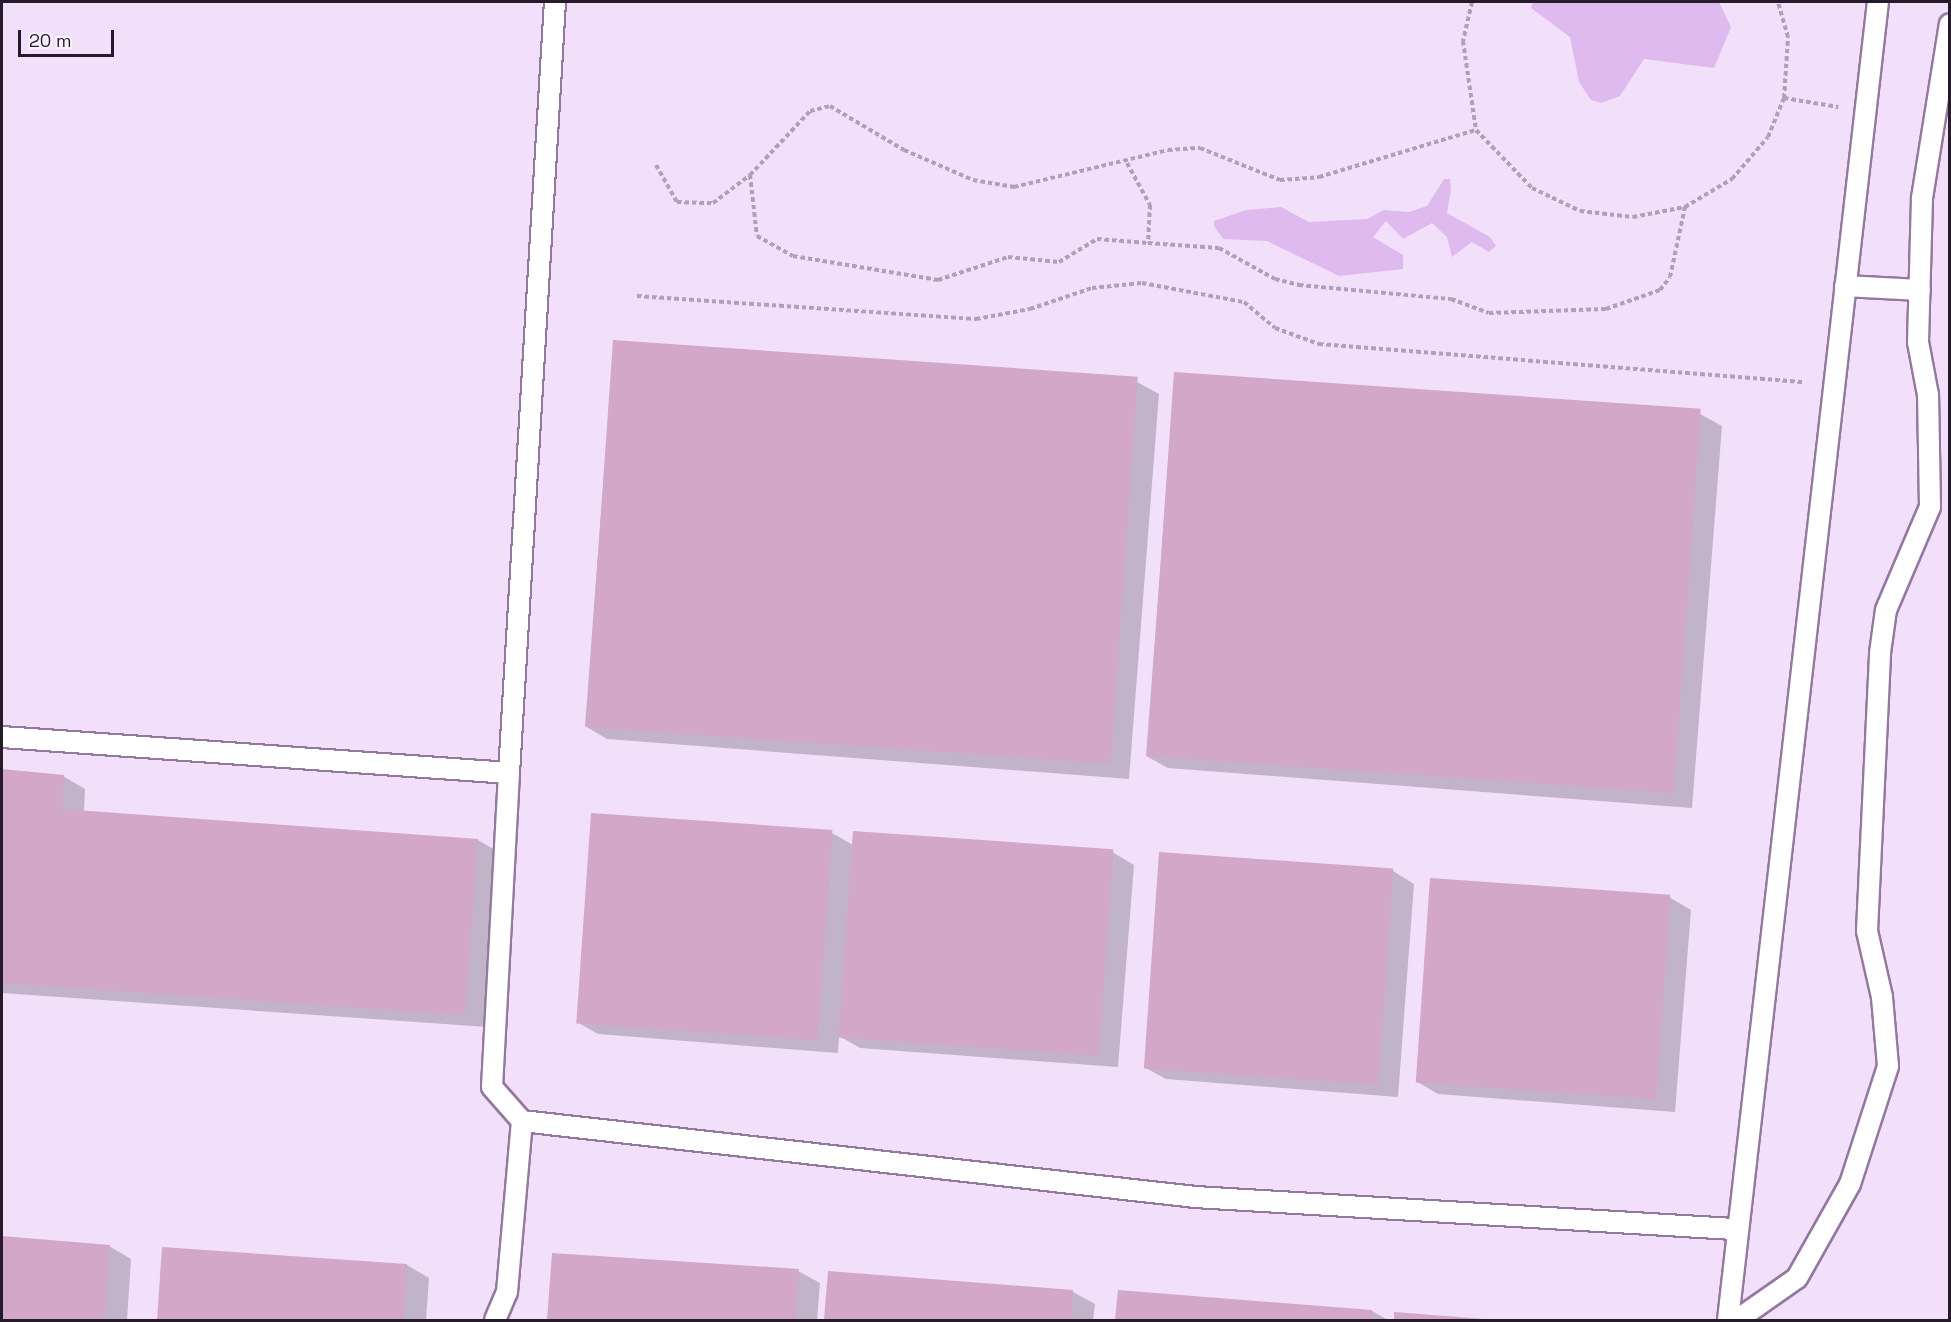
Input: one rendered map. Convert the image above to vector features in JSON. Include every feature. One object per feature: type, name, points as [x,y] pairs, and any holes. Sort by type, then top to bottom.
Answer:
[{"type":"lane","points":[[555,2],[492,1087],[522,1121],[1195,1197],[1734,1229]]},
{"type":"lane","points":[[1728,1320],[1734,1229],[1878,2]]},
{"type":"lane","points":[[1737,1320],[1797,1278],[1850,1184],[1888,1066],[1882,997],[1867,932],[1881,642],[1886,610],[1930,507],[1928,395],[1918,342],[1922,198],[1950,24]]},
{"type":"lane","points":[[1845,286],[1920,290]]},
{"type":"lane","points":[[2,737],[509,773]]},
{"type":"lane","points":[[495,1320],[507,1292],[522,1121]]},
{"type":"path","points":[[1472,2],[1463,41],[1476,130],[1532,188],[1580,211],[1633,218],[1685,207],[1732,179],[1767,137],[1784,98],[1788,37],[1778,2]]},
{"type":"path","points":[[1784,98],[1838,107]]},
{"type":"path","points":[[656,165],[677,202],[693,206],[713,202],[750,175],[810,111],[830,106],[904,150],[973,180],[1014,187],[1127,163],[1168,150],[1200,148],[1280,180],[1319,177],[1476,130]]},
{"type":"path","points":[[1127,163],[1150,205],[1148,243]]},
{"type":"path","points":[[750,175],[757,236],[793,256],[938,280],[1008,258],[1059,262],[1097,239],[1219,248],[1275,279],[1299,285],[1451,299],[1489,313],[1605,309],[1637,301],[1670,277],[1685,207]]},
{"type":"path","points":[[637,296],[976,319],[1030,309],[1092,288],[1142,283],[1244,302],[1275,328],[1318,344],[1805,382]]},
{"type":"shaded area","points":[[1533,2],[1719,2],[1731,27],[1714,68],[1644,59],[1620,96],[1601,103],[1591,100],[1579,82],[1570,37],[1531,8]]},
{"type":"shaded area","points":[[1444,179],[1450,179],[1451,190],[1447,213],[1490,237],[1496,246],[1489,252],[1472,242],[1452,257],[1447,237],[1432,223],[1403,239],[1386,221],[1373,237],[1403,255],[1403,269],[1339,276],[1267,241],[1223,239],[1214,226],[1214,221],[1246,210],[1281,207],[1309,222],[1367,219],[1384,210],[1409,212],[1427,206]]},
{"type":"building","points":[[613,340],[1138,377],[1111,764],[586,727]]},
{"type":"building","points":[[1174,372],[1701,409],[1674,793],[1147,756]]},
{"type":"building","points":[[2,769],[64,775],[62,809],[478,839],[465,1015],[2,983]]},
{"type":"building","points":[[591,813],[832,830],[818,1040],[576,1023]]},
{"type":"building","points":[[853,831],[1113,849],[1099,1056],[839,1037]]},
{"type":"building","points":[[1159,852],[1393,868],[1378,1085],[1144,1068]]},
{"type":"building","points":[[1430,878],[1670,895],[1656,1099],[1416,1083]]},
{"type":"building","points":[[2,1236],[110,1245],[104,1320],[2,1320]]},
{"type":"building","points":[[162,1247],[407,1264],[404,1320],[157,1320]]},
{"type":"building","points":[[552,1253],[799,1269],[795,1320],[547,1320]]},
{"type":"building","points":[[828,1271],[1073,1290],[1071,1320],[824,1320]]},
{"type":"building","points":[[1118,1290],[1372,1310],[1371,1320],[1115,1320]]},
{"type":"building","points":[[1394,1312],[1484,1319],[1484,1320],[1394,1320]]}]
